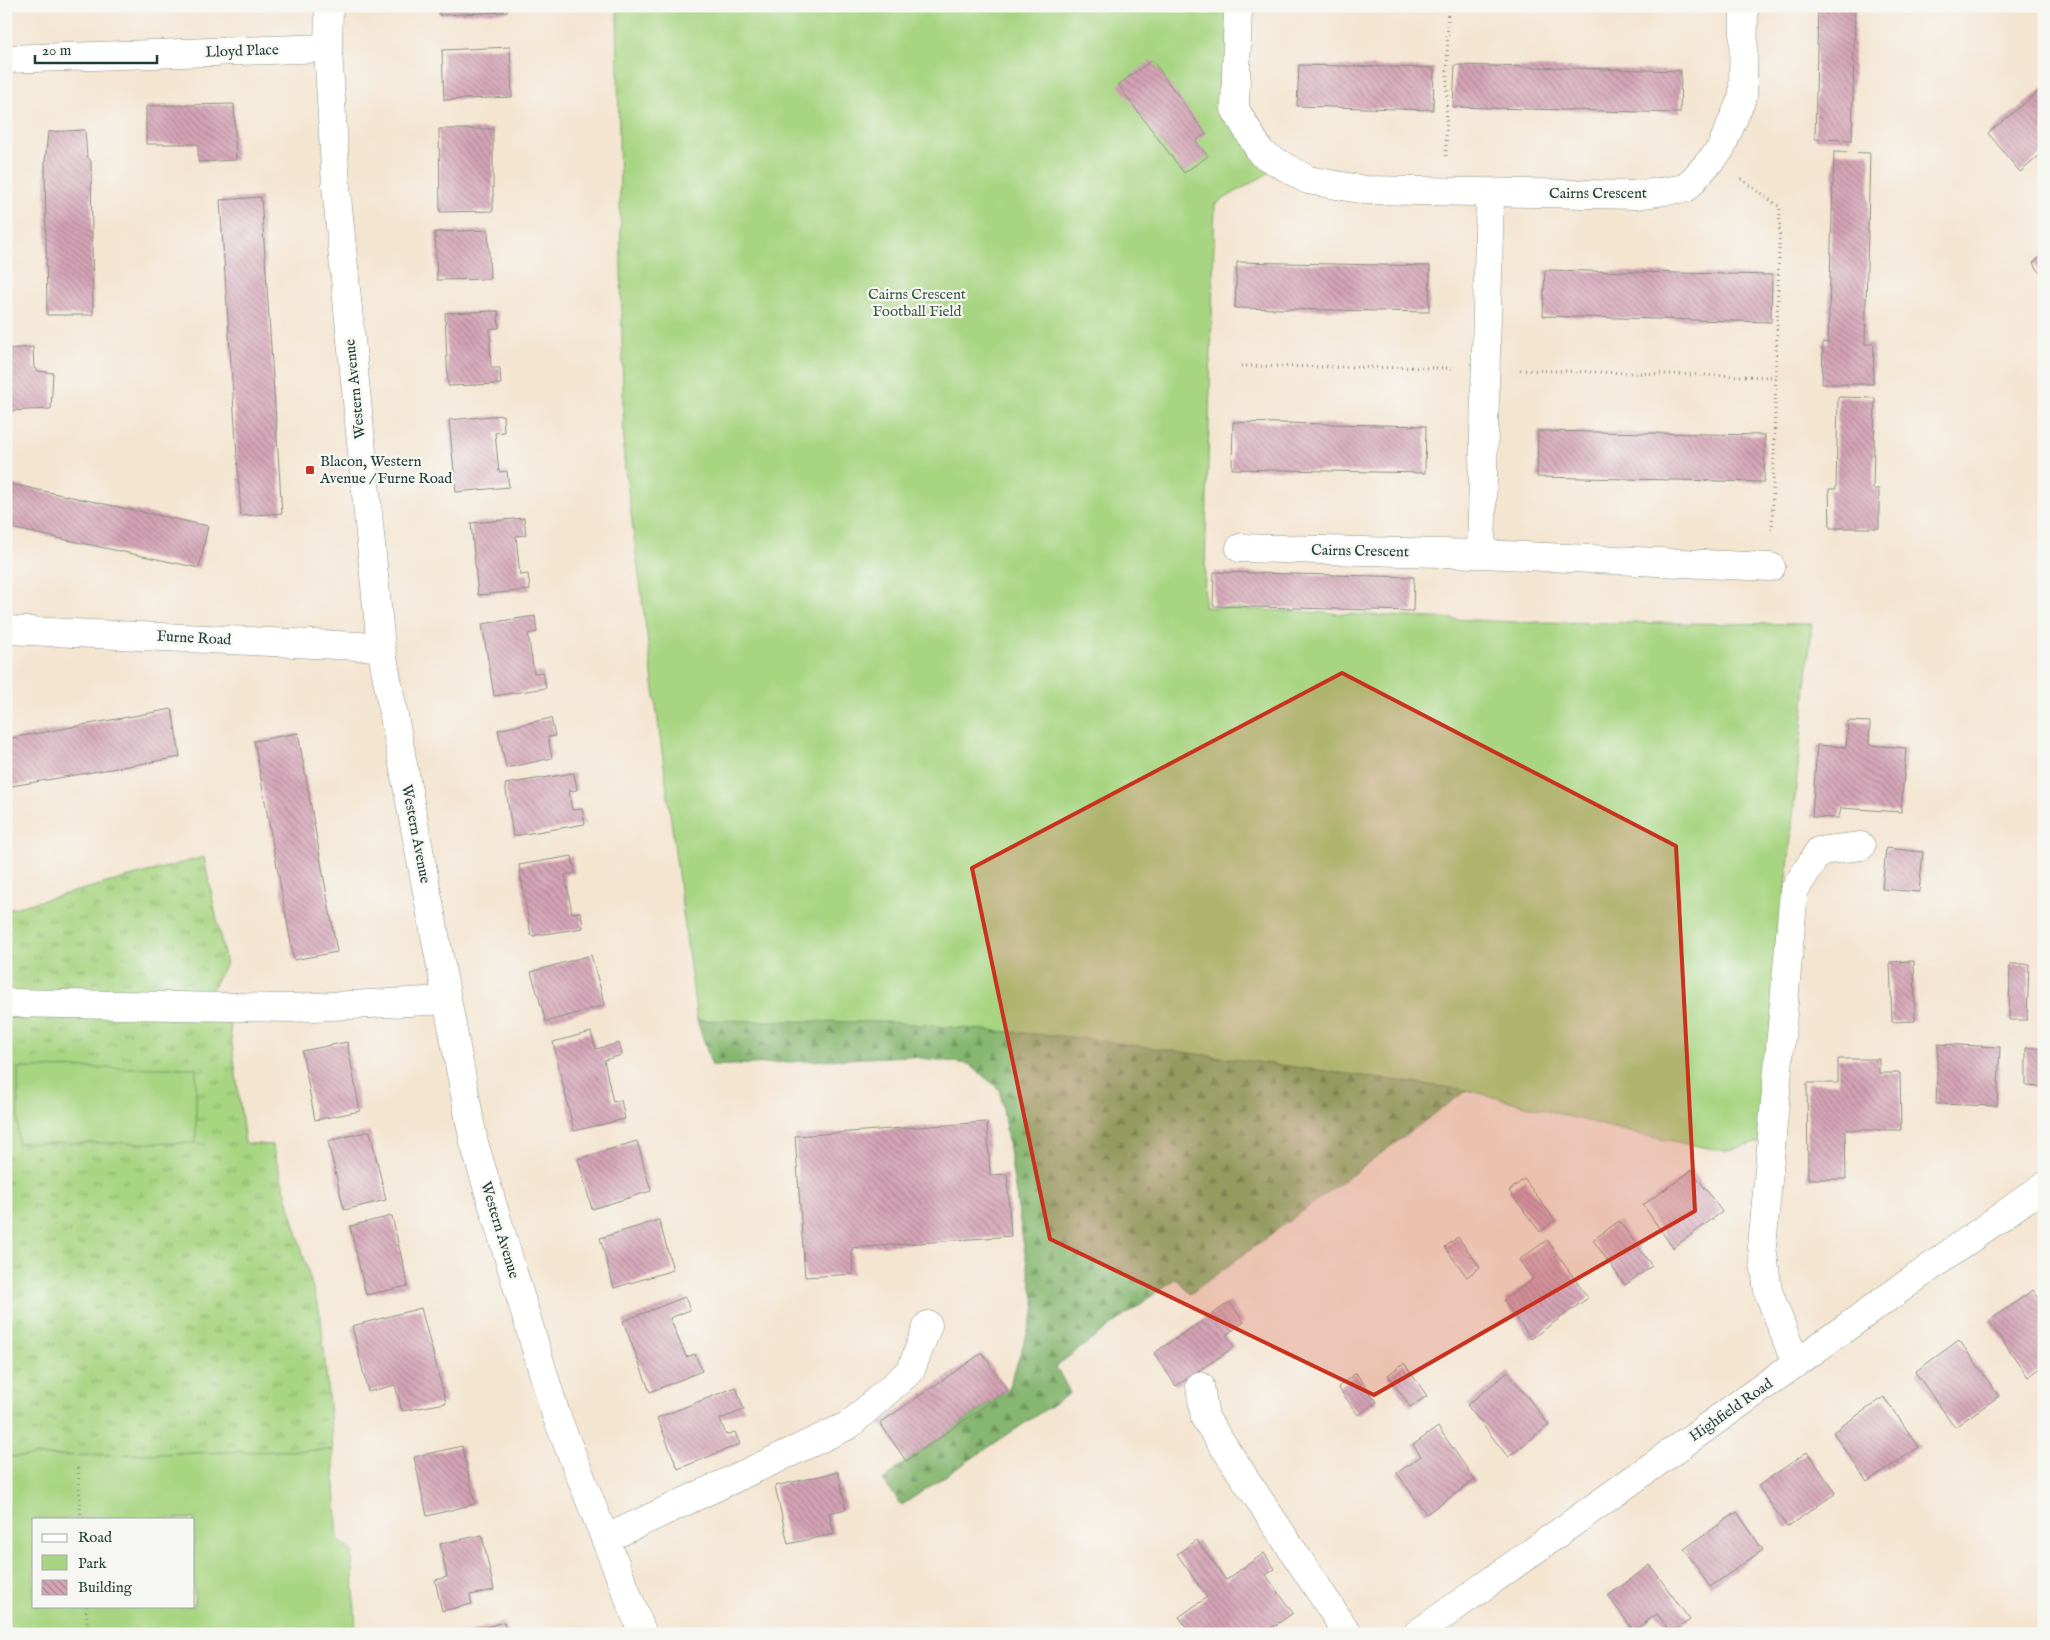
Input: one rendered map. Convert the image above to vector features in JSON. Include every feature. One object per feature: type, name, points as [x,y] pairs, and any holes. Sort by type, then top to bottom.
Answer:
[{"type":"street","name":"Western Avenue","points":[[330,6],[328,48],[336,186],[381,647],[474,1143],[556,1415],[643,1634]]},
{"type":"street","name":"Cairns Crescent","points":[[1238,6],[1235,109],[1261,153],[1308,180],[1365,190],[1638,195],[1686,188],[1720,150],[1743,96],[1744,6]]},
{"type":"street","name":"Lloyd Place","points":[[6,59],[328,48]]},
{"type":"street","points":[[1481,554],[1490,192]]},
{"type":"street","name":"Cairns Crescent","points":[[1240,548],[1481,554],[1771,567]]},
{"type":"street","name":"Furne Road","points":[[6,630],[381,647]]},
{"type":"street","points":[[1796,1364],[1768,1291],[1762,1246],[1794,891],[1819,851],[1861,846]]},
{"type":"street","points":[[6,1003],[293,1008],[447,1000]]},
{"type":"street","name":"Highfield Road","points":[[1417,1634],[2044,1186]]},
{"type":"street","points":[[605,1539],[849,1425],[911,1370],[928,1325]]},
{"type":"street","points":[[1200,1386],[1205,1418],[1348,1634]]},
{"type":"path","points":[[1446,192],[1448,6]]},
{"type":"path","points":[[1712,159],[1780,207],[1771,567]]},
{"type":"path","points":[[78,1468],[81,1518]]},
{"type":"path","points":[[86,1608],[88,1634]]},
{"type":"highlighted area","points":[[1342,673],[1676,846],[1695,1211],[1374,1395],[1050,1239],[972,868]]},
{"type":"green space","name":"Cairns Crescent Football Field","points":[[617,6],[1229,6],[1229,112],[1272,171],[1215,204],[1204,607],[1513,622],[1812,624],[1761,1142],[1724,1151],[1641,1135],[1467,1090],[1072,1037],[888,1022],[697,1020],[624,460]]},
{"type":"green space","points":[[204,857],[226,964],[198,1013],[229,1021],[245,1143],[272,1145],[321,1317],[333,1450],[6,1457],[6,910]]},
{"type":"green space","points":[[697,1020],[888,1022],[1072,1037],[1467,1090],[1190,1294],[1176,1278],[1056,1366],[1070,1393],[902,1505],[883,1481],[906,1461],[1008,1390],[1036,1307],[1025,1254],[1000,1090],[969,1064],[906,1056],[712,1066]]},
{"type":"green space","points":[[18,1068],[196,1068],[196,1143],[18,1143]]},
{"type":"green space","points":[[333,1450],[338,1539],[352,1551],[356,1634],[6,1634],[6,1457]]},
{"type":"building","points":[[439,6],[507,6],[507,12],[439,15]]},
{"type":"building","points":[[1818,6],[1855,6],[1852,140],[1815,139]]},
{"type":"building","points":[[510,47],[512,97],[444,100],[442,50]]},
{"type":"building","points":[[1152,60],[1206,134],[1196,141],[1208,156],[1184,173],[1118,85]]},
{"type":"building","points":[[1299,65],[1434,68],[1433,110],[1297,106]]},
{"type":"building","points":[[1455,65],[1681,71],[1680,113],[1453,107]]},
{"type":"building","points":[[2044,87],[2044,152],[2020,172],[1988,133]]},
{"type":"building","points":[[234,104],[236,160],[198,162],[198,144],[146,144],[146,106]]},
{"type":"building","points":[[439,129],[493,129],[493,211],[440,212]]},
{"type":"building","points":[[85,130],[87,157],[91,161],[93,315],[47,315],[45,162],[48,132]]},
{"type":"building","points":[[1834,152],[1870,153],[1865,344],[1874,344],[1873,384],[1822,384],[1823,342],[1828,343]]},
{"type":"building","points":[[261,197],[282,513],[241,516],[220,200]]},
{"type":"building","points":[[488,230],[490,279],[437,280],[435,232]]},
{"type":"building","points":[[2044,254],[2044,277],[2033,263]]},
{"type":"building","points":[[1237,262],[1430,266],[1429,312],[1235,308]]},
{"type":"building","points":[[1545,270],[1772,275],[1771,322],[1543,316]]},
{"type":"building","points":[[498,311],[499,328],[490,329],[490,345],[491,368],[500,368],[501,384],[448,386],[445,313]]},
{"type":"building","points":[[33,347],[34,368],[38,371],[53,373],[51,409],[6,411],[6,349]]},
{"type":"building","points":[[1838,397],[1875,398],[1873,489],[1879,489],[1879,528],[1830,528],[1829,489],[1836,489]]},
{"type":"building","points":[[503,415],[504,432],[495,433],[499,472],[507,471],[509,487],[456,492],[449,420]]},
{"type":"building","points":[[1233,422],[1426,426],[1425,473],[1232,469]]},
{"type":"building","points":[[1538,431],[1765,435],[1764,482],[1537,477]]},
{"type":"building","points":[[6,483],[208,526],[199,568],[6,527]]},
{"type":"building","points":[[524,518],[526,535],[516,536],[520,575],[528,574],[530,590],[478,595],[471,523]]},
{"type":"building","points":[[1214,572],[1414,577],[1413,611],[1213,606]]},
{"type":"building","points":[[535,616],[537,632],[528,634],[534,673],[543,672],[546,688],[494,696],[482,624]]},
{"type":"building","points":[[172,709],[180,757],[6,787],[6,739]]},
{"type":"building","points":[[551,718],[555,736],[548,737],[552,758],[506,768],[498,730]]},
{"type":"building","points":[[1848,721],[1870,722],[1869,745],[1906,748],[1901,812],[1841,808],[1839,818],[1812,817],[1817,745],[1846,747]]},
{"type":"building","points":[[298,733],[337,952],[294,960],[254,741]]},
{"type":"building","points":[[574,773],[577,790],[569,791],[572,810],[582,809],[585,824],[513,836],[505,784]]},
{"type":"building","points":[[1886,848],[1923,852],[1919,892],[1882,889]]},
{"type":"building","points":[[572,856],[575,873],[565,875],[572,913],[581,912],[583,928],[531,936],[519,865]]},
{"type":"building","points":[[591,955],[605,1005],[546,1022],[531,972]]},
{"type":"building","points":[[1914,961],[1915,1021],[1892,1022],[1890,962]]},
{"type":"building","points":[[2010,964],[2029,964],[2027,1020],[2009,1020]]},
{"type":"building","points":[[591,1032],[596,1049],[619,1043],[622,1055],[604,1060],[613,1102],[621,1100],[625,1119],[574,1131],[553,1042]]},
{"type":"building","points":[[347,1042],[360,1111],[315,1120],[302,1051]]},
{"type":"building","points":[[1938,1044],[2000,1047],[1997,1106],[1936,1104]]},
{"type":"building","points":[[2026,1048],[2044,1048],[2044,1087],[2026,1086]]},
{"type":"building","points":[[1838,1059],[1879,1059],[1879,1073],[1900,1073],[1901,1130],[1845,1130],[1846,1179],[1808,1179],[1807,1083],[1838,1083]]},
{"type":"building","points":[[987,1122],[990,1175],[1007,1174],[1011,1236],[852,1248],[853,1274],[805,1277],[795,1136]]},
{"type":"building","points":[[370,1131],[386,1200],[344,1210],[328,1141]]},
{"type":"building","points":[[637,1141],[651,1191],[592,1209],[578,1159]]},
{"type":"building","points":[[1692,1170],[1722,1212],[1673,1248],[1643,1205]]},
{"type":"building","points":[[1524,1179],[1555,1220],[1540,1232],[1509,1191]]},
{"type":"building","points":[[392,1216],[408,1286],[366,1295],[350,1226]]},
{"type":"building","points":[[659,1220],[673,1270],[614,1288],[600,1238]]},
{"type":"building","points":[[1619,1221],[1652,1266],[1625,1285],[1593,1240]]},
{"type":"building","points":[[1458,1237],[1480,1267],[1467,1277],[1445,1247]]},
{"type":"building","points":[[1547,1240],[1588,1298],[1531,1339],[1504,1300],[1533,1279],[1519,1260]]},
{"type":"building","points":[[2033,1290],[2044,1305],[2044,1366],[2028,1377],[1989,1321]]},
{"type":"building","points":[[685,1297],[690,1310],[670,1318],[686,1357],[695,1354],[702,1371],[650,1392],[623,1321]]},
{"type":"building","points":[[1230,1302],[1244,1322],[1226,1335],[1234,1347],[1176,1386],[1154,1353]]},
{"type":"building","points":[[421,1308],[446,1403],[402,1411],[395,1385],[368,1392],[352,1326]]},
{"type":"building","points":[[1959,1340],[1999,1396],[1955,1427],[1915,1372]]},
{"type":"building","points":[[982,1353],[1008,1390],[906,1461],[880,1423]]},
{"type":"building","points":[[1404,1363],[1427,1396],[1410,1407],[1388,1375]]},
{"type":"building","points":[[1508,1372],[1549,1425],[1508,1457],[1467,1405]]},
{"type":"building","points":[[1356,1373],[1377,1402],[1358,1415],[1338,1387]]},
{"type":"building","points":[[736,1387],[744,1410],[720,1419],[726,1435],[735,1432],[740,1444],[678,1469],[657,1418]]},
{"type":"building","points":[[1884,1397],[1919,1447],[1867,1482],[1833,1432]]},
{"type":"building","points":[[1438,1427],[1475,1480],[1426,1514],[1397,1473],[1421,1456],[1413,1445]]},
{"type":"building","points":[[462,1446],[475,1504],[427,1516],[414,1457]]},
{"type":"building","points":[[1807,1452],[1836,1493],[1787,1527],[1758,1486]]},
{"type":"building","points":[[838,1472],[846,1509],[829,1513],[834,1534],[788,1544],[775,1486]]},
{"type":"building","points":[[1737,1512],[1763,1550],[1710,1587],[1684,1549]]},
{"type":"building","points":[[482,1535],[494,1590],[470,1595],[472,1604],[442,1611],[435,1580],[447,1577],[440,1544]]},
{"type":"building","points":[[1197,1540],[1226,1580],[1264,1553],[1275,1569],[1266,1575],[1293,1613],[1263,1634],[1191,1634],[1179,1617],[1207,1597],[1177,1554]]},
{"type":"building","points":[[1650,1565],[1690,1620],[1671,1633],[1657,1614],[1634,1631],[1608,1596]]},
{"type":"building","points":[[504,1622],[507,1634],[465,1634],[465,1633]]},
{"type":"place","name":"Blacon, Western Avenue / Furne Road","points":[[310,470]]}]
